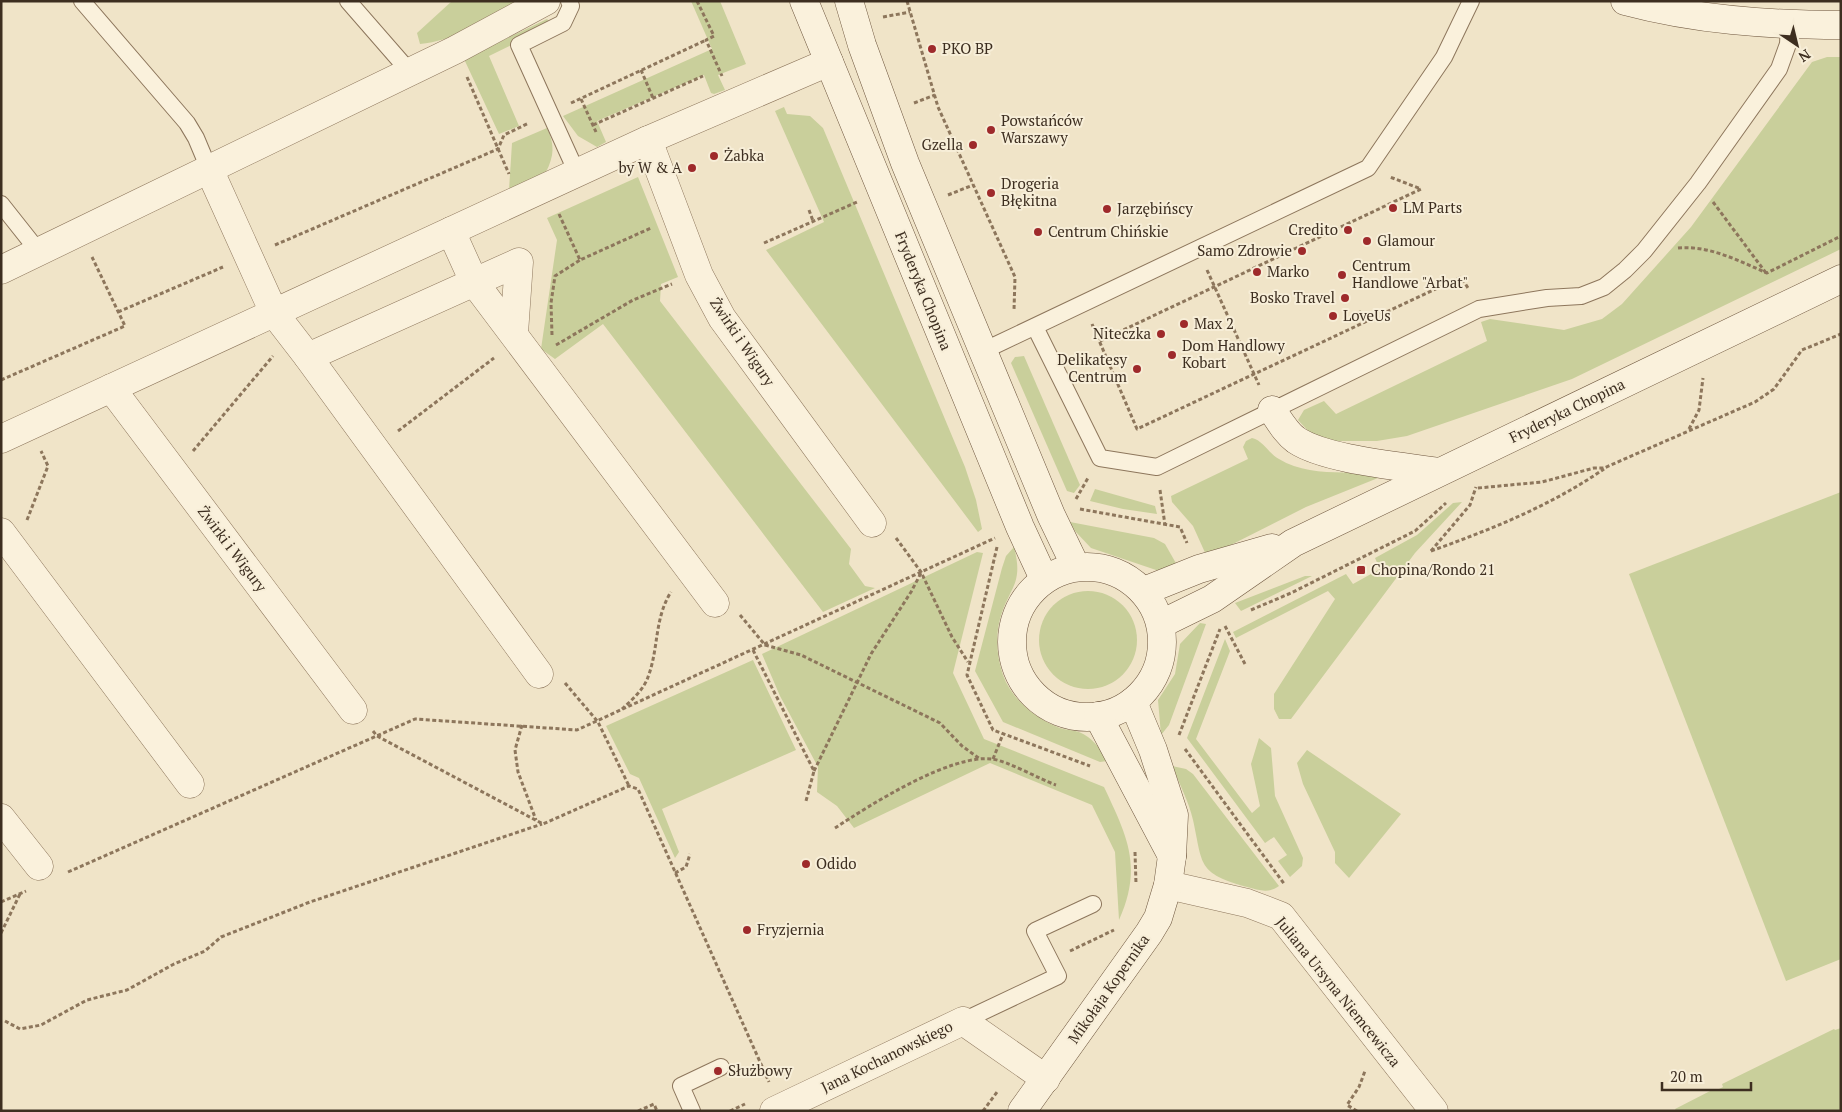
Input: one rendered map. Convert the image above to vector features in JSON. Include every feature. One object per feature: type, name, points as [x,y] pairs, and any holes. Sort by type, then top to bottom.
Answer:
[{"type":"street","points":[[1,270],[455,50],[546,1]]},
{"type":"street","name":"Fryderyka Chopina","points":[[804,1],[1020,527],[1044,579]]},
{"type":"street","points":[[849,1],[862,45],[906,163],[1051,515],[1076,567]]},
{"type":"street","points":[[1625,1],[1702,17],[1789,25],[1841,26]]},
{"type":"street","points":[[1,439],[648,140],[829,62]]},
{"type":"street","name":"Żwirki i Wigury","points":[[648,140],[699,275],[722,318],[872,523]]},
{"type":"street","points":[[209,169],[274,313],[375,448],[539,674]]},
{"type":"street","points":[[451,231],[474,282],[715,603]]},
{"type":"street","points":[[308,357],[519,262],[517,337]]},
{"type":"street","name":"Fryderyka Chopina","points":[[1161,624],[1212,599],[1293,542],[1841,279]]},
{"type":"street","name":"Żwirki i Wigury","points":[[111,388],[354,710]]},
{"type":"street","points":[[1272,410],[1282,426],[1295,439],[1314,450],[1439,472]]},
{"type":"street","points":[[8,541],[190,784]]},
{"type":"street","name":"Fryderyka Chopina","points":[[1144,591],[1199,569],[1293,542]]},
{"type":"street","points":[[1095,566],[1113,570],[1130,579],[1144,591],[1155,606],[1161,624],[1163,646],[1159,667],[1149,687],[1133,702],[1117,711],[1098,716],[1079,717],[1060,712],[1042,702],[1028,689],[1018,672],[1012,652],[1012,631],[1018,611],[1029,593],[1044,579],[1060,571],[1076,567],[1095,566]]},
{"type":"street","name":"Mikołaja Kopernika","points":[[1022,1111],[1149,933],[1158,918],[1168,885],[1172,856],[1174,815],[1153,750],[1133,702]]},
{"type":"street","points":[[1098,716],[1172,856]]},
{"type":"street","points":[[1,818],[42,878]]},
{"type":"street","name":"Juliana Ursyna Niemcewicza","points":[[1168,885],[1247,903],[1281,916],[1434,1111]]},
{"type":"street","name":"Jana Kochanowskiego","points":[[773,1101],[963,1021],[1046,1079]]},
{"type":"lane","points":[[82,1],[187,124],[196,138],[209,169]]},
{"type":"lane","points":[[348,1],[409,71]]},
{"type":"lane","points":[[569,1],[571,6],[563,23],[520,45],[577,173]]},
{"type":"lane","points":[[983,351],[1368,168],[1444,57],[1471,1]]},
{"type":"lane","points":[[1035,326],[1100,458],[1157,467],[1478,309],[1547,298],[1581,296],[1604,287],[1644,251],[1698,183],[1779,69],[1788,44],[1789,25]]},
{"type":"lane","points":[[1,204],[39,252]]},
{"type":"lane","points":[[963,1021],[1058,976],[1035,931],[1093,904]]},
{"type":"lane","points":[[692,1111],[681,1086],[721,1067]]},
{"type":"path","points":[[118,312],[498,149],[504,135],[714,36],[698,1]]},
{"type":"path","points":[[907,1],[935,95],[1015,277],[1013,337]]},
{"type":"path","points":[[880,18],[910,12]]},
{"type":"path","points":[[706,40],[726,84]]},
{"type":"path","points":[[455,50],[520,200]]},
{"type":"path","points":[[642,70],[653,98]]},
{"type":"path","points":[[593,124],[703,76]]},
{"type":"path","points":[[909,105],[935,95]]},
{"type":"path","points":[[581,99],[599,140]]},
{"type":"path","points":[[1100,341],[1421,189],[1368,168]]},
{"type":"path","points":[[1698,183],[1767,273]]},
{"type":"path","points":[[947,196],[974,185]]},
{"type":"path","points":[[764,243],[845,206]]},
{"type":"path","points":[[557,210],[580,260]]},
{"type":"path","points":[[809,210],[813,221]]},
{"type":"path","points":[[678,216],[580,260],[555,276],[551,309],[551,348],[633,300],[699,275]]},
{"type":"path","points":[[1,380],[125,326],[80,232]]},
{"type":"path","points":[[1644,251],[1690,246],[1720,254],[1767,273],[1841,236]]},
{"type":"path","points":[[1198,250],[1254,375],[1272,410]]},
{"type":"path","points":[[1081,304],[1100,341],[1137,429],[1461,277],[1478,309]]},
{"type":"path","points":[[1359,311],[1365,323]]},
{"type":"path","points":[[1471,486],[1478,482],[1470,505],[1431,551],[1536,510],[1578,487],[1604,468],[1755,402],[1774,389],[1802,350],[1841,334]]},
{"type":"path","points":[[175,474],[291,335]]},
{"type":"path","points":[[375,448],[517,337]]},
{"type":"path","points":[[1689,430],[1699,410],[1703,372]]},
{"type":"path","points":[[8,541],[48,466],[31,425]]},
{"type":"path","points":[[1070,507],[1100,458]]},
{"type":"path","points":[[1157,467],[1165,526]]},
{"type":"path","points":[[1475,488],[1542,482],[1594,468],[1604,468]]},
{"type":"path","points":[[1248,611],[1291,593],[1414,531],[1449,500]]},
{"type":"path","points":[[872,523],[882,519],[921,572],[952,637],[969,663]]},
{"type":"path","points":[[1,902],[21,893],[42,878],[415,719],[578,730],[998,537],[967,675],[993,730],[1103,771],[1122,764]]},
{"type":"path","points":[[806,802],[814,771],[857,681],[871,654],[911,592],[921,572]]},
{"type":"path","points":[[618,713],[635,698],[648,677],[662,606],[670,592]]},
{"type":"path","points":[[715,603],[737,612],[764,645],[801,655],[940,723],[980,759]]},
{"type":"path","points":[[1153,750],[1178,738],[1222,622],[1246,666]]},
{"type":"path","points":[[753,650],[814,771]]},
{"type":"path","points":[[539,674],[552,667],[598,722],[629,786],[638,790],[773,1101]]},
{"type":"path","points":[[354,710],[378,736],[543,824]]},
{"type":"path","points":[[522,725],[515,750],[518,772],[536,820]]},
{"type":"path","points":[[993,759],[1003,734]]},
{"type":"path","points":[[1178,738],[1290,892]]},
{"type":"path","points":[[835,828],[868,806],[953,763],[993,759],[1056,786]]},
{"type":"path","points":[[5,1021],[20,1029],[41,1025],[87,1000],[127,990],[174,964],[205,951],[221,937],[310,902],[543,824],[629,786]]},
{"type":"path","points":[[675,873],[686,867],[690,854]]},
{"type":"path","points":[[1,933],[21,893]]},
{"type":"path","points":[[1357,1111],[1347,1104],[1358,1087],[1365,1067]]},
{"type":"path","points":[[983,1111],[1001,1088]]},
{"type":"path","points":[[638,1111],[654,1104],[657,1111]]},
{"type":"path","points":[[730,1111],[734,1109],[736,1111]]},
{"type":"green space","points":[[452,1],[524,1],[461,33],[434,42],[420,44],[417,33]]},
{"type":"green space","points":[[691,1],[720,1],[746,64],[718,75],[725,90],[714,94],[711,93],[704,75],[597,121],[606,142],[597,147],[578,136],[563,116],[712,49]]},
{"type":"green space","points":[[547,19],[551,23],[550,26],[489,56],[519,126],[499,134],[464,59]]},
{"type":"green space","points":[[1827,57],[1841,57],[1841,249],[1572,379],[1407,436],[1377,441],[1329,441],[1311,434],[1298,420],[1304,410],[1324,401],[1336,414],[1487,341],[1481,322],[1490,319],[1564,330],[1602,319],[1622,304],[1691,227],[1812,62]]},
{"type":"green space","points":[[784,107],[787,114],[810,116],[823,128],[965,467],[976,500],[982,529],[978,532],[766,250],[824,222],[775,111]]},
{"type":"green space","points":[[547,128],[552,150],[551,161],[546,172],[509,190],[512,143]]},
{"type":"green space","points":[[638,177],[678,277],[661,284],[660,301],[851,549],[849,564],[865,586],[875,588],[823,612],[603,324],[555,359],[541,349],[557,240],[547,218]]},
{"type":"green space","points":[[1024,356],[1080,485],[1074,493],[1067,491],[1011,363],[1015,357]]},
{"type":"green space","points":[[1252,438],[1260,442],[1279,459],[1301,468],[1326,472],[1375,472],[1378,478],[1306,507],[1207,557],[1193,526],[1172,502],[1171,496],[1248,459],[1243,447],[1246,441]]},
{"type":"green space","points":[[1095,489],[1155,506],[1157,514],[1123,509],[1090,501]]},
{"type":"green space","points":[[1841,492],[1841,959],[1786,981],[1629,574]]},
{"type":"green space","points":[[1462,502],[1415,553],[1291,719],[1279,719],[1274,709],[1274,694],[1335,599],[1328,591],[1236,638],[1233,632],[1346,574],[1353,584],[1380,569],[1375,558],[1417,535],[1453,503]]},
{"type":"green space","points":[[1070,522],[1154,538],[1165,544],[1177,565],[1159,571],[1091,548],[1075,531]]},
{"type":"green space","points":[[1014,547],[1017,560],[1016,578],[1000,619],[997,640],[999,661],[1003,675],[1012,693],[1026,708],[1051,724],[1062,729],[1079,732],[1088,737],[1099,748],[1107,761],[1100,762],[1003,722],[975,671],[1002,568],[1006,556]]},
{"type":"green space","points":[[977,552],[983,553],[953,673],[984,739],[1104,787],[1125,836],[1131,867],[1126,901],[1119,920],[1115,852],[1092,805],[990,763],[854,828],[837,806],[817,792],[818,767],[780,696],[762,654]]},
{"type":"green space","points":[[1305,576],[1312,576],[1241,611],[1235,603]]},
{"type":"green space","points":[[1088,591],[1107,595],[1123,605],[1133,621],[1137,640],[1133,659],[1123,675],[1107,685],[1088,689],[1069,685],[1053,675],[1043,659],[1039,640],[1043,621],[1053,605],[1069,595]]},
{"type":"green space","points":[[1200,623],[1206,624],[1169,725],[1161,735],[1158,700],[1175,674],[1180,644]]},
{"type":"green space","points":[[1225,639],[1230,651],[1196,739],[1252,813],[1260,806],[1251,764],[1259,738],[1271,748],[1275,796],[1303,858],[1302,866],[1290,877],[1278,861],[1287,855],[1274,837],[1265,843],[1187,738]]},
{"type":"green space","points":[[753,660],[796,750],[662,809],[679,852],[675,858],[639,778],[630,774],[606,726]]},
{"type":"green space","points":[[1307,750],[1401,814],[1349,878],[1335,863],[1335,852],[1303,784],[1297,763]]},
{"type":"green space","points":[[1172,766],[1186,769],[1193,774],[1279,886],[1267,891],[1259,890],[1231,882],[1211,872],[1201,857],[1191,813]]},
{"type":"green space","points":[[1841,1028],[1841,1111],[1676,1111],[1675,1109],[1714,1089],[1715,1091],[1723,1087],[1722,1084],[1834,1029]]},
{"type":"place","name":"PKO BP","points":[[932,49]]},
{"type":"place","name":"Powstańców Warszawy","points":[[991,130]]},
{"type":"place","name":"Gzella","points":[[973,145]]},
{"type":"place","name":"Żabka","points":[[714,156]]},
{"type":"place","name":"by W & A","points":[[692,168]]},
{"type":"place","name":"Drogeria Błękitna","points":[[991,193]]},
{"type":"place","name":"LM Parts","points":[[1393,208]]},
{"type":"place","name":"Jarzębińscy","points":[[1107,209]]},
{"type":"place","name":"Credito","points":[[1348,230]]},
{"type":"place","name":"Centrum Chińskie","points":[[1038,232]]},
{"type":"place","name":"Glamour","points":[[1367,241]]},
{"type":"place","name":"Samo Zdrowie","points":[[1302,251]]},
{"type":"place","name":"Marko","points":[[1257,272]]},
{"type":"place","name":"Centrum Handlowe \"Arbat\"","points":[[1342,275]]},
{"type":"place","name":"Bosko Travel","points":[[1345,298]]},
{"type":"place","name":"LoveUs","points":[[1333,316]]},
{"type":"place","name":"Max 2","points":[[1184,324]]},
{"type":"place","name":"Niteczka","points":[[1161,334]]},
{"type":"place","name":"Dom Handlowy Kobart","points":[[1172,355]]},
{"type":"place","name":"Delikatesy Centrum","points":[[1137,369]]},
{"type":"place","name":"Chopina/Rondo 21","points":[[1361,570]]},
{"type":"place","name":"Odido","points":[[806,864]]},
{"type":"place","name":"Fryzjernia","points":[[747,930]]},
{"type":"place","name":"Służbowy","points":[[718,1071]]}]
